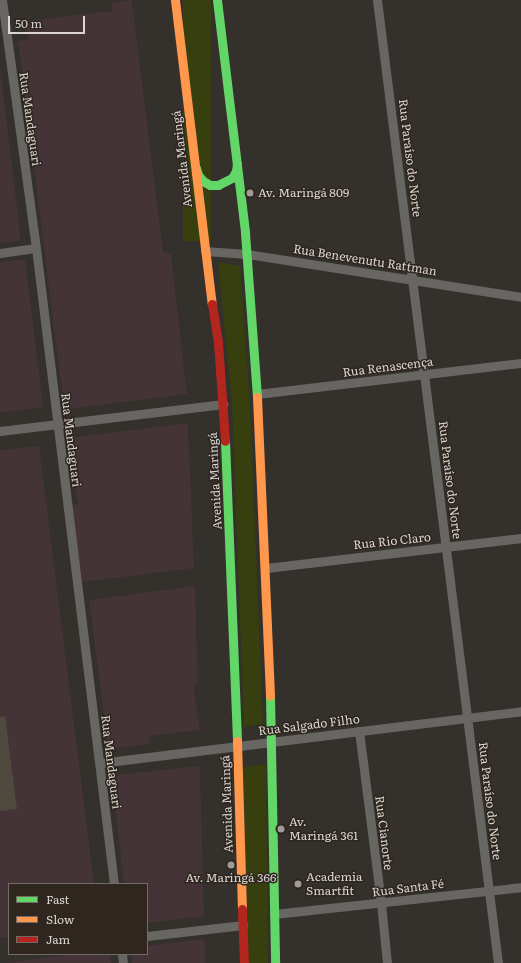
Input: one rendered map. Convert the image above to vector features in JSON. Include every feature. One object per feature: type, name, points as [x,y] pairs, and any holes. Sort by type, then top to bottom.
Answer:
[{"type":"main road","name":"Avenida Maringá","points":[[175,0],[205,251],[218,343],[223,404],[238,746],[244,963]]},
{"type":"main road","points":[[217,0],[247,254],[257,394],[266,568],[272,741],[275,963]]},
{"type":"main road","points":[[195,167],[198,175],[203,181],[210,185],[218,185],[225,183],[232,178],[236,171],[237,164]]},
{"type":"street","name":"Rua Mandaguari","points":[[2,0],[36,248],[56,425],[100,763],[114,883]]},
{"type":"street","name":"Rua Paraíso do Norte","points":[[377,0],[447,547],[498,963]]},
{"type":"street","points":[[0,253],[36,248]]},
{"type":"street","name":"Rua Benevenutu Rattman","points":[[205,251],[247,254],[521,297]]},
{"type":"street","name":"Rua Renascença","points":[[257,394],[521,363]]},
{"type":"street","points":[[0,431],[223,404]]},
{"type":"street","name":"Rua Rio Claro","points":[[266,568],[521,538]]},
{"type":"street","name":"Rua Salgado Filho","points":[[100,763],[521,711]]},
{"type":"street","name":"Rua Cianorte","points":[[359,731],[387,963]]},
{"type":"street","name":"Rua Santa Fé","points":[[274,914],[381,904],[521,887]]},
{"type":"street","points":[[148,936],[243,924]]},
{"type":"shaded area","points":[[132,0],[163,252],[171,254],[187,394],[68,409],[64,407],[18,41],[28,40],[25,21],[112,11],[111,3]]},
{"type":"shaded area","points":[[0,67],[21,240],[0,243]]},
{"type":"shaded area","points":[[25,259],[43,407],[0,413],[0,262]]},
{"type":"shaded area","points":[[188,423],[194,568],[82,582],[71,505],[78,504],[69,438]]},
{"type":"shaded area","points":[[39,446],[94,883],[8,883],[8,937],[0,938],[0,450]]},
{"type":"shaded area","points":[[195,586],[198,683],[193,684],[200,730],[149,736],[150,744],[112,749],[108,747],[89,600]]},
{"type":"shaded area","points":[[197,766],[200,767],[204,916],[148,923],[148,883],[124,883],[112,779],[115,775]]},
{"type":"shaded area","points":[[202,939],[205,941],[205,963],[132,963],[131,955],[148,955],[148,946]]},
{"type":"shaded area","points":[[65,955],[109,955],[111,963],[9,963]]},
{"type":"green space","points":[[183,0],[211,0],[211,241],[183,241]]},
{"type":"green space","points":[[218,262],[240,266],[250,405],[263,724],[244,727],[232,404]]},
{"type":"green space","points":[[266,764],[268,963],[249,963],[243,767]]},
{"type":"building","points":[[5,716],[17,809],[0,811],[0,717]]},
{"type":"traffic: fast","points":[[217,0],[245,233],[257,397]]},
{"type":"traffic: fast","points":[[196,168],[198,175],[203,181],[210,185],[218,185],[232,178],[236,171],[237,164]]},
{"type":"traffic: fast","points":[[225,441],[237,741]]},
{"type":"traffic: fast","points":[[270,696],[275,963]]},
{"type":"traffic: slow","points":[[175,0],[212,304]]},
{"type":"traffic: slow","points":[[257,397],[270,696]]},
{"type":"traffic: slow","points":[[237,741],[242,909]]},
{"type":"traffic: jam","points":[[212,304],[218,343],[225,441]]},
{"type":"traffic: jam","points":[[242,909],[244,963]]},
{"type":"place","name":"Av. Maringá 809","points":[[250,193]]},
{"type":"place","name":"Av. Maringá 361","points":[[281,829]]},
{"type":"place","name":"Av. Maringá 366","points":[[231,865]]},
{"type":"place","name":"Academia Smartfit","points":[[298,884]]}]
